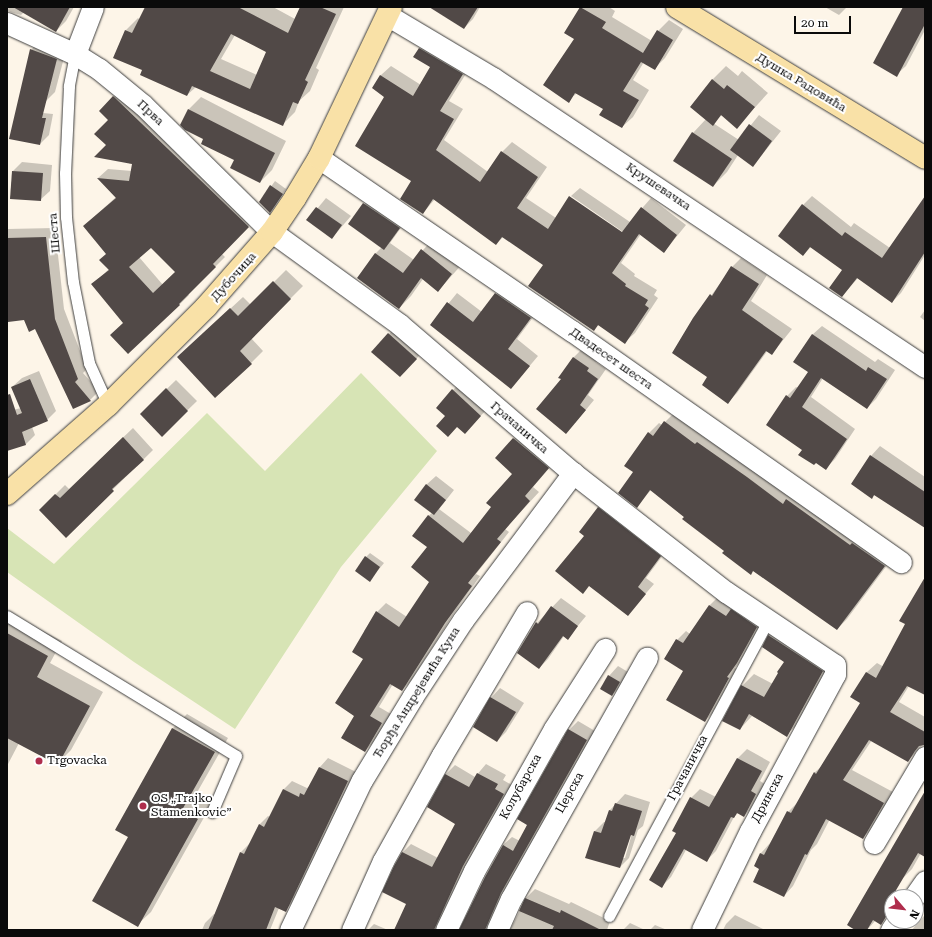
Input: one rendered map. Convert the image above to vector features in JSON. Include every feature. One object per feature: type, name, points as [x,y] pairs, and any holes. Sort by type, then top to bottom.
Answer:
[{"type":"street","points":[[75,54],[93,7]]},
{"type":"street","name":"Душка Радовића","points":[[678,7],[925,158]]},
{"type":"street","name":"Дубочица","points":[[7,494],[108,405],[206,307],[272,232],[296,198],[319,158],[389,11]]},
{"type":"street","name":"Крушевачка","points":[[389,11],[493,78],[925,367]]},
{"type":"street","name":"Прва","points":[[7,23],[75,54],[99,69],[143,105],[272,232]]},
{"type":"street","name":"Двадесет шеста","points":[[319,158],[572,331],[901,562]]},
{"type":"street","name":"Грачаничка","points":[[272,232],[399,324],[573,473],[720,587],[768,621],[831,662],[836,668]]},
{"type":"street","name":"Ђорђа Андрејевића Куна","points":[[290,930],[362,780],[413,696],[462,620],[573,473]]},
{"type":"street","points":[[352,930],[383,861],[442,755],[527,612]]},
{"type":"street","name":"Колубарска","points":[[446,930],[474,871],[493,837],[554,730],[605,649]]},
{"type":"street","name":"Церска","points":[[497,930],[515,892],[647,658]]},
{"type":"street","name":"Дринска","points":[[702,930],[750,831],[836,674],[836,668]]},
{"type":"street","points":[[874,843],[925,757]]},
{"type":"lane","name":"Шеста","points":[[75,54],[69,86],[65,172],[66,217],[73,282],[89,363],[108,405]]},
{"type":"lane","points":[[7,616],[236,756],[212,812]]},
{"type":"lane","name":"Грачаничка","points":[[609,916],[768,621]]},
{"type":"green space","points":[[361,373],[437,451],[341,567],[235,729],[134,662],[7,572],[7,528],[54,564],[207,413],[265,471]]},
{"type":"building","points":[[13,7],[70,7],[56,32]]},
{"type":"building","points":[[145,7],[238,7],[288,33],[300,7],[320,7],[336,14],[305,80],[308,82],[298,104],[293,102],[283,126],[192,86],[187,96],[140,75],[142,70],[113,58],[125,30],[132,33]],"holes":[[[231,34],[266,52],[250,89],[210,71]]]},
{"type":"building","points":[[429,7],[478,7],[464,29]]},
{"type":"building","points":[[580,7],[606,22],[602,28],[643,53],[657,30],[673,40],[655,70],[641,62],[623,91],[639,100],[622,128],[599,115],[603,109],[575,93],[569,103],[543,85],[574,39],[564,33]]},
{"type":"building","points":[[903,7],[925,7],[925,24],[897,77],[873,63]]},
{"type":"building","points":[[419,48],[463,74],[440,111],[454,119],[436,150],[480,182],[501,151],[538,177],[517,208],[548,229],[569,196],[622,232],[641,207],[677,235],[664,253],[639,234],[612,273],[626,284],[625,286],[648,300],[645,305],[649,308],[625,344],[598,325],[594,331],[528,286],[543,265],[502,237],[496,245],[433,199],[423,214],[400,199],[411,181],[355,146],[384,97],[372,88],[380,75],[413,96],[430,67],[413,57]]},
{"type":"building","points":[[30,49],[57,59],[42,118],[46,118],[40,145],[9,139]]},
{"type":"building","points":[[712,79],[724,89],[727,85],[755,107],[737,129],[721,115],[713,126],[690,107]]},
{"type":"building","points":[[113,96],[249,227],[213,264],[216,267],[179,304],[180,305],[128,354],[110,335],[123,323],[91,284],[109,270],[99,260],[106,254],[83,226],[116,198],[97,178],[129,181],[132,164],[94,157],[106,145],[94,134],[108,120],[99,111]],"holes":[[[151,248],[175,272],[153,293],[129,267]]]},
{"type":"building","points":[[188,109],[275,153],[260,183],[230,168],[234,160],[201,144],[203,139],[185,130],[180,125]]},
{"type":"building","points":[[749,124],[772,141],[753,167],[730,150]]},
{"type":"building","points":[[692,132],[732,159],[713,187],[673,161]]},
{"type":"building","points":[[12,171],[43,173],[41,201],[10,199]]},
{"type":"building","points":[[270,185],[283,194],[270,213],[259,202]]},
{"type":"building","points":[[925,196],[925,252],[892,303],[857,278],[842,297],[829,288],[842,270],[810,247],[803,256],[778,236],[802,204],[842,236],[845,232],[882,258]]},
{"type":"building","points":[[363,203],[400,228],[384,250],[348,224]]},
{"type":"building","points":[[316,207],[342,225],[332,239],[306,220]]},
{"type":"building","points":[[46,237],[55,319],[78,379],[75,382],[91,401],[73,409],[35,329],[29,332],[24,320],[8,322],[7,238]]},
{"type":"building","points":[[421,249],[452,274],[438,292],[421,278],[399,309],[357,278],[375,253],[403,273]]},
{"type":"building","points":[[731,266],[759,284],[742,310],[783,339],[772,355],[766,351],[728,404],[702,385],[707,377],[672,353],[693,318],[710,294],[712,296]]},
{"type":"building","points":[[273,281],[291,299],[240,351],[252,364],[215,398],[177,357],[230,308],[238,316]]},
{"type":"building","points":[[495,293],[531,318],[508,349],[530,366],[511,389],[430,325],[447,302],[473,322]]},
{"type":"building","points":[[388,333],[417,359],[400,377],[371,352]]},
{"type":"building","points":[[812,334],[866,371],[868,367],[887,379],[867,409],[821,378],[802,407],[847,439],[826,470],[816,463],[814,465],[798,455],[802,450],[766,425],[786,395],[790,398],[808,372],[793,362]]},
{"type":"building","points":[[573,357],[589,368],[587,371],[598,379],[580,405],[586,410],[566,434],[536,409],[561,379],[558,378]]},
{"type":"building","points":[[30,379],[48,421],[22,432],[26,445],[7,451],[7,395],[10,394],[17,415],[22,413],[11,387]]},
{"type":"building","points":[[166,388],[188,411],[162,437],[140,414]]},
{"type":"building","points":[[452,389],[481,416],[465,434],[457,427],[448,437],[436,426],[445,416],[436,408]]},
{"type":"building","points":[[664,421],[695,444],[697,442],[783,504],[786,499],[850,545],[852,543],[885,566],[837,630],[753,571],[751,575],[722,553],[724,551],[682,519],[684,517],[650,490],[637,508],[618,493],[633,472],[624,466],[648,432],[653,436]]},
{"type":"building","points":[[123,437],[144,460],[112,489],[114,491],[66,538],[39,510],[55,494],[60,498]]},
{"type":"building","points":[[513,438],[549,468],[525,496],[530,501],[497,539],[501,542],[468,583],[472,586],[445,623],[402,691],[390,684],[370,716],[382,723],[365,752],[341,738],[354,716],[335,703],[363,659],[352,652],[376,611],[399,627],[429,582],[411,567],[427,547],[412,536],[428,515],[463,543],[491,507],[486,503],[512,474],[495,458]]},
{"type":"building","points":[[870,455],[925,492],[925,528],[874,495],[872,499],[851,484]]},
{"type":"building","points":[[426,484],[446,500],[434,515],[414,500]]},
{"type":"building","points":[[598,507],[661,556],[638,587],[646,594],[628,616],[589,586],[583,594],[555,571],[584,536],[579,532]]},
{"type":"building","points":[[365,556],[380,567],[370,582],[355,571]]},
{"type":"building","points":[[925,577],[925,695],[907,686],[890,712],[925,732],[925,745],[919,746],[908,762],[869,740],[843,780],[884,803],[863,839],[826,819],[807,855],[805,854],[784,897],[753,882],[759,869],[754,866],[760,853],[764,855],[787,811],[791,813],[814,772],[816,774],[860,703],[850,697],[866,672],[876,678],[905,624],[899,621]]},
{"type":"building","points":[[709,605],[726,616],[731,609],[757,627],[737,663],[727,677],[729,678],[705,722],[666,700],[683,671],[664,659],[676,639],[683,643]]},
{"type":"building","points":[[551,606],[578,626],[568,640],[563,636],[539,669],[517,653],[536,622],[538,624]]},
{"type":"building","points":[[7,633],[48,656],[37,677],[90,706],[58,765],[7,738]]},
{"type":"building","points":[[768,635],[823,671],[787,737],[749,714],[740,730],[722,721],[741,685],[764,697],[784,662],[762,647]]},
{"type":"building","points":[[608,675],[620,682],[612,696],[600,689]]},
{"type":"building","points":[[490,697],[516,712],[497,742],[473,727]]},
{"type":"building","points":[[172,728],[215,752],[182,810],[198,819],[138,927],[92,901],[128,837],[115,830]]},
{"type":"building","points":[[568,729],[587,740],[501,893],[485,930],[459,930],[485,877],[503,845],[513,851],[527,825],[517,819]]},
{"type":"building","points":[[737,758],[762,771],[751,791],[756,794],[744,817],[737,813],[734,818],[731,817],[707,862],[684,849],[662,888],[649,880],[676,833],[672,831],[690,797],[709,807]]},
{"type":"building","points":[[319,767],[348,781],[286,912],[275,907],[266,930],[208,930],[240,852],[244,854],[259,824],[264,827],[283,789],[299,797],[300,793],[304,795]]},
{"type":"building","points":[[477,773],[498,784],[495,789],[504,794],[463,866],[434,930],[394,930],[406,904],[382,892],[394,866],[402,852],[432,867],[455,824],[427,807],[445,774],[469,787]]},
{"type":"building","points":[[925,791],[925,857],[918,853],[897,889],[884,889],[884,920],[881,925],[873,920],[867,930],[855,930],[847,925]]},
{"type":"building","points":[[615,803],[642,811],[634,836],[631,835],[620,868],[585,858],[594,831],[601,833],[609,810],[612,811]]},
{"type":"building","points":[[525,898],[560,913],[561,910],[601,930],[552,930],[554,926],[519,911]]},
{"type":"place","name":"Trgovacka","points":[[39,761]]},
{"type":"place","name":"OS „Trajko Stamenkovic”","points":[[143,806]]}]
